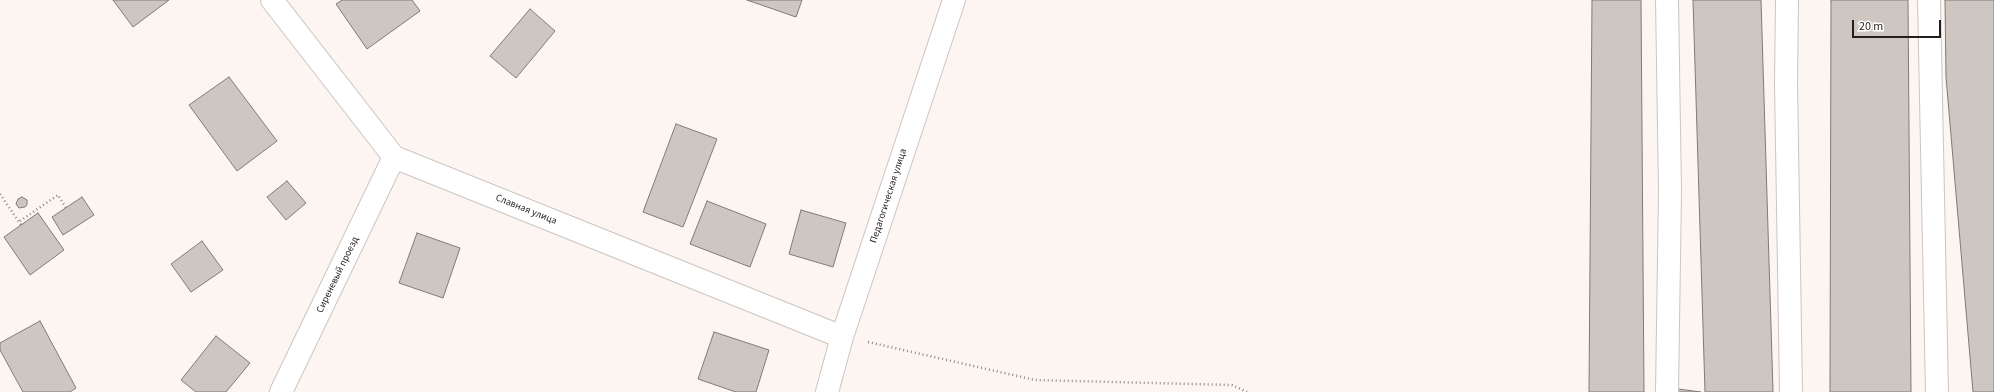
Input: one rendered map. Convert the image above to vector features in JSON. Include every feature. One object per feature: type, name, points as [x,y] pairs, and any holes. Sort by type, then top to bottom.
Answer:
[{"type":"street","points":[[272,0],[394,157]]},
{"type":"street","name":"Педагогическая улица","points":[[827,392],[842,337],[954,0]]},
{"type":"street","points":[[1667,0],[1670,191],[1667,392]]},
{"type":"street","points":[[1787,0],[1786,83],[1791,392]]},
{"type":"street","points":[[1929,0],[1937,392]]},
{"type":"street","name":"Славная улица","points":[[394,157],[842,337]]},
{"type":"street","name":"Сиреневый проезд","points":[[281,392],[394,157]]},
{"type":"path","points":[[0,194],[20,221],[21,225]]},
{"type":"path","points":[[20,221],[58,195],[66,208]]},
{"type":"path","points":[[842,337],[1035,380],[1232,386],[1248,392]]},
{"type":"building","points":[[113,0],[169,0],[133,27]]},
{"type":"building","points":[[342,0],[412,0],[420,11],[367,49],[336,4]]},
{"type":"building","points":[[747,0],[802,0],[796,17]]},
{"type":"building","points":[[1592,0],[1641,0],[1644,392],[1589,392]]},
{"type":"building","points":[[1693,0],[1761,0],[1773,392],[1705,392]]},
{"type":"building","points":[[1831,0],[1908,0],[1911,392],[1830,392]]},
{"type":"building","points":[[1945,0],[1994,0],[1994,392],[1973,392],[1946,77]]},
{"type":"building","points":[[530,9],[555,31],[516,78],[490,56]]},
{"type":"building","points":[[229,77],[277,141],[237,171],[189,105]]},
{"type":"building","points":[[676,124],[717,139],[683,227],[643,212]]},
{"type":"building","points":[[287,181],[306,203],[286,220],[267,197]]},
{"type":"building","points":[[22,197],[27,200],[27,205],[19,208],[16,204],[18,199]]},
{"type":"building","points":[[82,197],[94,215],[63,235],[52,217]]},
{"type":"building","points":[[707,201],[766,224],[750,267],[690,244]]},
{"type":"building","points":[[801,210],[846,223],[833,267],[789,254]]},
{"type":"building","points":[[38,213],[64,250],[30,275],[4,237]]},
{"type":"building","points":[[417,233],[460,248],[443,298],[399,283]]},
{"type":"building","points":[[202,241],[223,270],[191,292],[171,264]]},
{"type":"building","points":[[40,321],[76,388],[70,392],[23,392],[0,350],[0,343]]},
{"type":"building","points":[[714,332],[769,350],[756,392],[736,392],[698,379]]},
{"type":"building","points":[[216,336],[250,363],[226,392],[196,392],[181,380]]},
{"type":"building","points":[[1678,389],[1701,392],[1678,392]]}]
